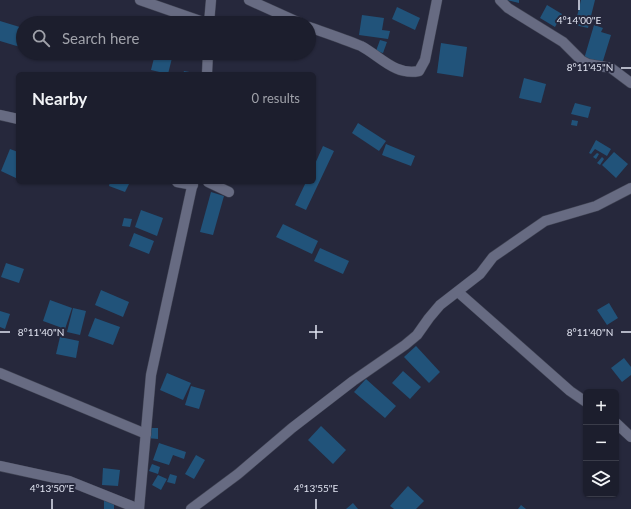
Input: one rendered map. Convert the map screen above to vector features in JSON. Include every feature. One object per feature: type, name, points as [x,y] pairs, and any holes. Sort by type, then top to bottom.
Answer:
[{"type":"street","points":[[140,0],[187,16]]},
{"type":"street","points":[[209,16],[211,0]]},
{"type":"street","points":[[249,0],[284,16]]},
{"type":"street","points":[[316,29],[362,47],[389,65],[401,71],[411,73],[419,71],[426,60],[437,0]]},
{"type":"street","points":[[500,0],[508,8],[563,42],[582,61],[588,64],[611,68],[631,83]]},
{"type":"street","points":[[207,72],[208,60]]},
{"type":"street","points":[[0,115],[16,119]]},
{"type":"street","points":[[0,466],[69,481],[138,509],[151,375],[193,184]]},
{"type":"street","points":[[212,184],[229,192]]},
{"type":"street","points":[[191,509],[238,474],[292,428],[353,381],[417,335],[428,318],[440,305],[480,274],[493,257],[545,221],[596,206],[631,188]]},
{"type":"street","points":[[458,292],[570,391],[583,400]]},
{"type":"street","points":[[0,373],[146,434]]},
{"type":"street","points":[[618,425],[631,437]]},
{"type":"building","points":[[507,0],[519,0],[519,3]]},
{"type":"building","points":[[581,0],[595,0],[588,28],[575,25]]},
{"type":"building","points":[[547,5],[562,14],[555,27],[540,18]]},
{"type":"building","points":[[397,7],[420,18],[415,30],[392,19]]},
{"type":"building","points":[[362,15],[384,18],[382,30],[390,31],[388,39],[359,35]]},
{"type":"building","points":[[0,21],[16,26],[16,46],[0,41]]},
{"type":"building","points":[[594,25],[603,28],[601,32],[611,35],[602,64],[584,59]]},
{"type":"building","points":[[380,40],[387,42],[383,53],[376,51]]},
{"type":"building","points":[[441,43],[467,47],[463,77],[437,73]]},
{"type":"building","points":[[154,60],[172,60],[168,72],[151,70]]},
{"type":"building","points":[[524,78],[546,84],[541,103],[519,98]]},
{"type":"building","points":[[575,103],[591,107],[588,118],[571,114]]},
{"type":"building","points":[[572,120],[578,121],[577,126],[571,125]]},
{"type":"building","points":[[358,123],[386,141],[379,151],[352,133]]},
{"type":"building","points":[[596,140],[611,149],[607,156],[595,149],[591,154],[589,153]]},
{"type":"building","points":[[386,144],[415,156],[411,166],[382,155]]},
{"type":"building","points":[[323,146],[334,151],[306,210],[295,205],[305,184],[316,184],[316,162]]},
{"type":"building","points":[[10,149],[16,151],[16,178],[1,171]]},
{"type":"building","points":[[614,152],[628,164],[616,178],[602,165]]},
{"type":"building","points":[[597,153],[599,154],[596,159],[593,157]]},
{"type":"building","points":[[602,157],[604,159],[600,165],[597,163]]},
{"type":"building","points":[[110,184],[129,184],[125,192],[109,186]]},
{"type":"building","points":[[211,192],[224,196],[213,235],[200,232]]},
{"type":"building","points":[[141,210],[163,218],[157,236],[135,227]]},
{"type":"building","points":[[124,218],[132,219],[130,227],[122,226]]},
{"type":"building","points":[[283,224],[318,241],[312,254],[276,237]]},
{"type":"building","points":[[134,233],[154,241],[149,254],[129,246]]},
{"type":"building","points":[[320,248],[349,261],[343,274],[314,261]]},
{"type":"building","points":[[6,263],[24,269],[19,283],[1,277]]},
{"type":"building","points":[[101,290],[129,302],[123,317],[95,305]]},
{"type":"building","points":[[50,300],[72,308],[65,329],[43,321]]},
{"type":"building","points":[[609,303],[618,318],[607,325],[597,310]]},
{"type":"building","points":[[73,308],[86,311],[80,335],[67,332]]},
{"type":"building","points":[[0,311],[10,314],[5,329],[0,327]]},
{"type":"building","points":[[95,318],[120,327],[113,345],[88,336]]},
{"type":"building","points":[[60,337],[79,341],[76,358],[56,354]]},
{"type":"building","points":[[416,346],[440,372],[429,383],[404,357]]},
{"type":"building","points":[[624,358],[631,367],[631,375],[622,382],[611,368]]},
{"type":"building","points":[[403,371],[421,387],[410,399],[392,383]]},
{"type":"building","points":[[167,373],[191,383],[183,400],[160,390]]},
{"type":"building","points":[[366,379],[396,406],[385,418],[354,392]]},
{"type":"building","points":[[191,386],[205,390],[199,409],[185,405]]},
{"type":"building","points":[[321,426],[346,450],[333,464],[308,440]]},
{"type":"building","points":[[147,428],[158,428],[158,439],[147,438]]},
{"type":"building","points":[[159,443],[186,452],[184,459],[173,455],[169,465],[153,460]]},
{"type":"building","points":[[196,455],[205,460],[194,479],[185,474]]},
{"type":"building","points":[[152,464],[160,467],[158,474],[149,471]]},
{"type":"building","points":[[103,468],[120,470],[118,486],[102,485]]},
{"type":"building","points":[[170,474],[177,476],[175,484],[167,482]]},
{"type":"building","points":[[158,475],[167,479],[161,490],[152,485]]},
{"type":"building","points":[[408,486],[424,501],[416,509],[394,509],[390,506]]},
{"type":"building","points":[[104,501],[114,502],[114,509],[104,509]]},
{"type":"building","points":[[353,503],[358,509],[346,509]]},
{"type":"building","points":[[521,505],[526,509],[518,509]]}]
